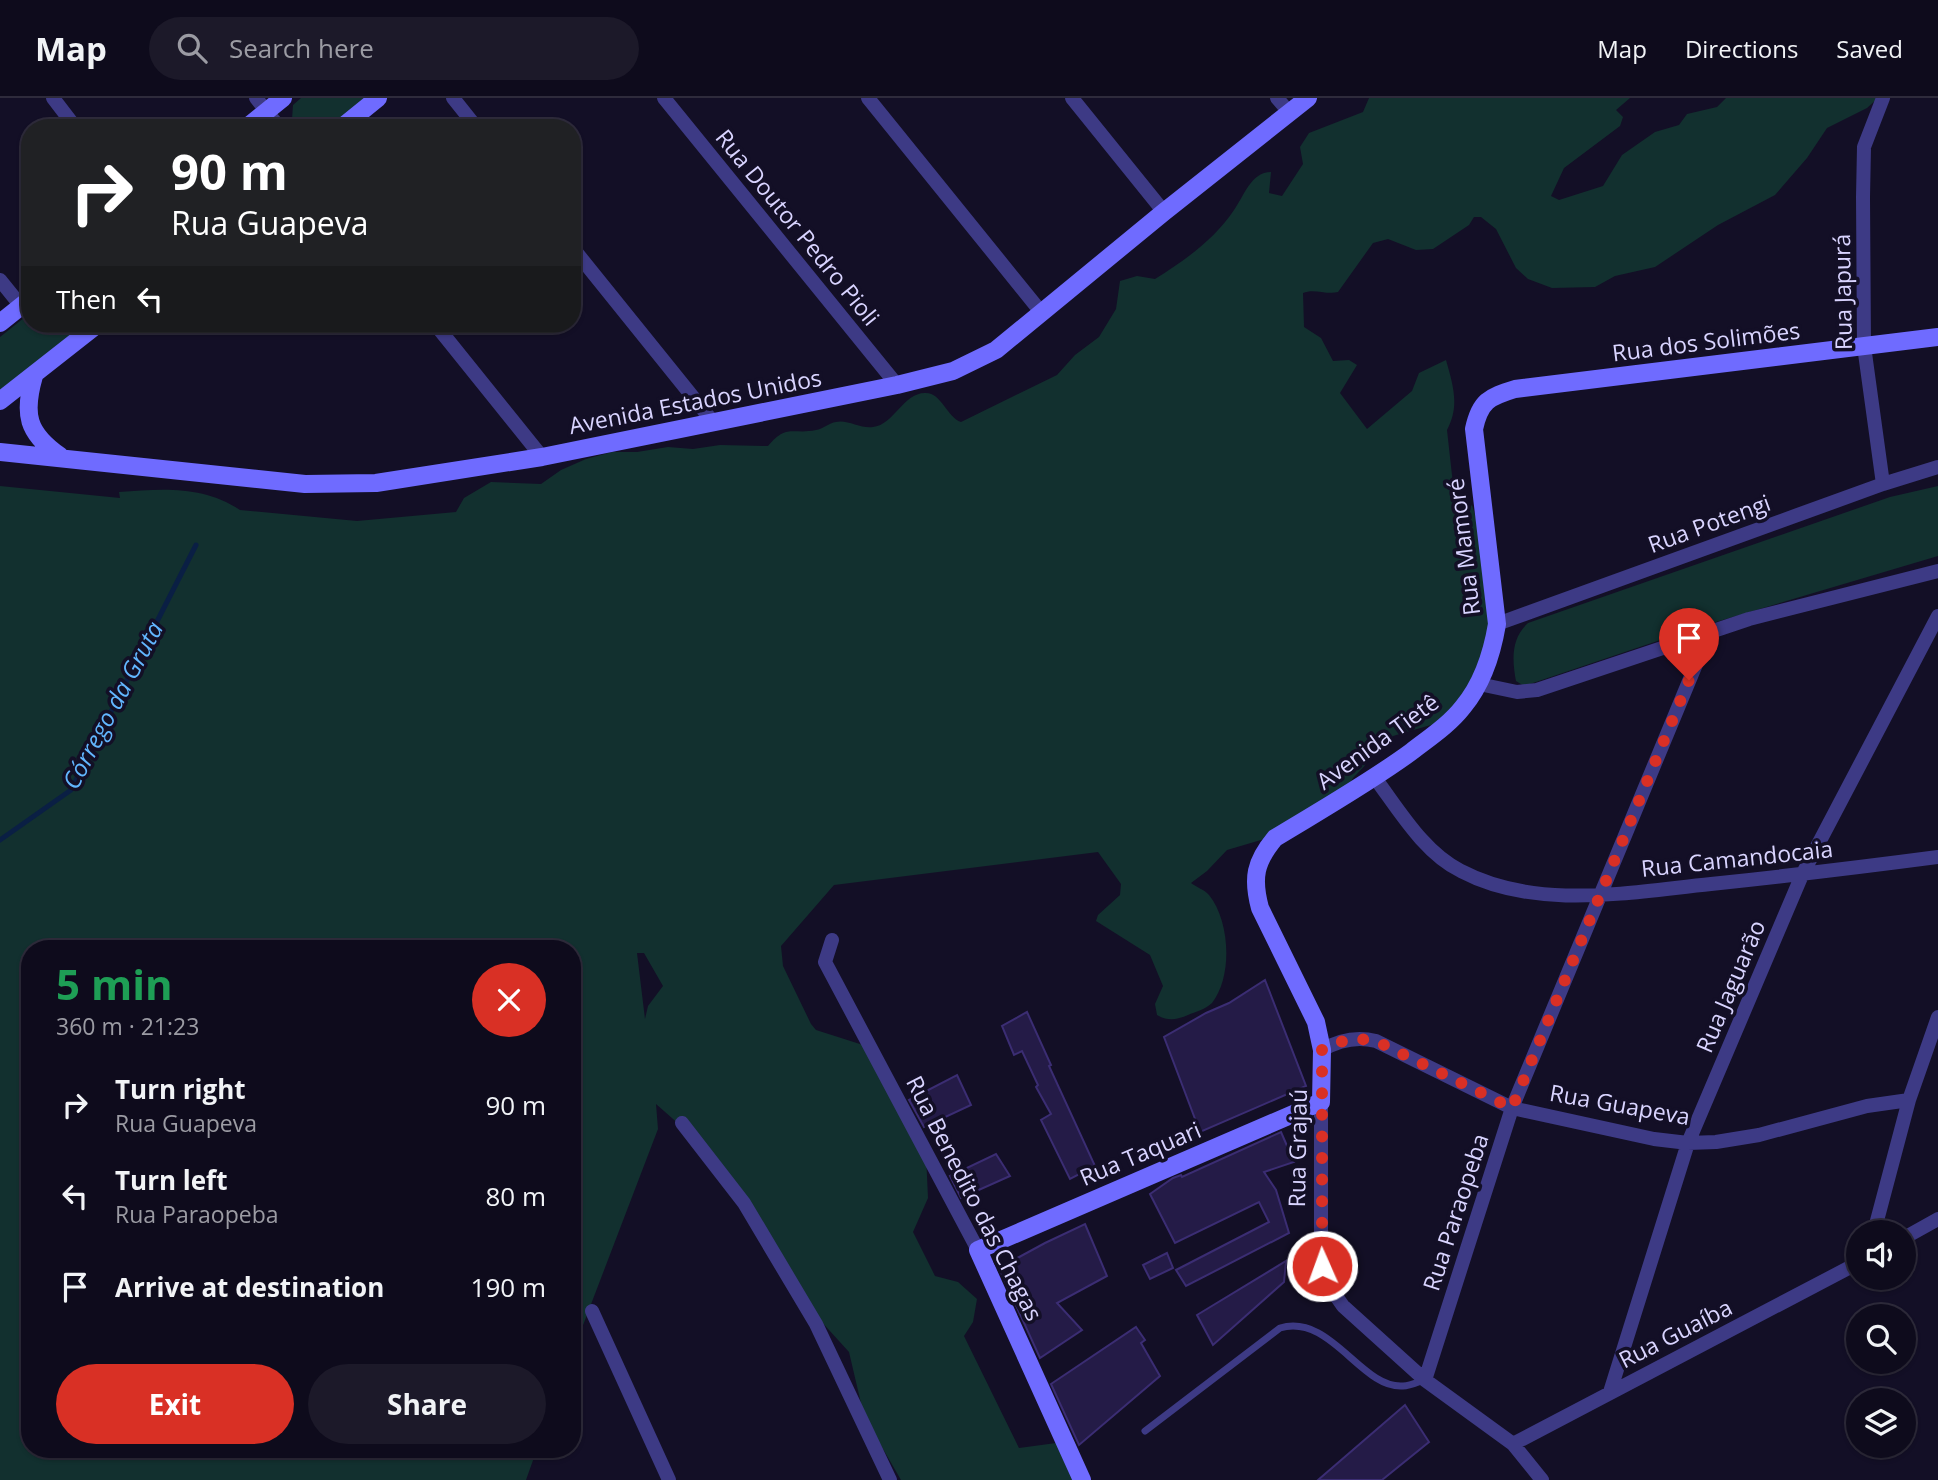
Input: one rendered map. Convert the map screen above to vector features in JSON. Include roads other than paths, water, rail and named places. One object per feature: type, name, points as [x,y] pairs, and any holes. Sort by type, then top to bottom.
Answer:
[{"type":"street","points":[[53,98],[69,119]]},
{"type":"street","points":[[272,119],[261,105],[283,98]]},
{"type":"street","points":[[352,119],[378,98]]},
{"type":"street","points":[[453,98],[470,119]]},
{"type":"street","name":"Rua Doutor Pedro Pioli","points":[[664,98],[897,385]]},
{"type":"street","points":[[868,98],[1041,312]]},
{"type":"street","points":[[1072,98],[1164,212]]},
{"type":"street","points":[[1277,98],[1289,113]]},
{"type":"street","name":"Avenida Estados Unidos","points":[[0,452],[305,484],[376,483],[542,457],[897,385],[953,371],[996,350],[1308,98]]},
{"type":"street","name":"Rua Japurá","points":[[1882,100],[1864,147],[1864,346],[1883,484]]},
{"type":"street","points":[[581,258],[713,422]]},
{"type":"street","points":[[0,280],[21,299]]},
{"type":"street","points":[[0,323],[21,306]]},
{"type":"street","points":[[0,401],[87,333]]},
{"type":"street","points":[[442,333],[542,457]]},
{"type":"street","name":"Rua dos Solimões","points":[[1483,404],[1496,395],[1515,389],[1938,337]]},
{"type":"street","points":[[34,376],[27,399],[30,423],[43,444],[63,458]]},
{"type":"street","name":"Rua Mamoré","points":[[1479,684],[1494,646],[1497,624],[1474,429],[1477,414],[1483,404]]},
{"type":"street","name":"Rua Potengi","points":[[1497,624],[1883,484],[1938,467]]},
{"type":"street","points":[[1479,684],[1517,692],[1537,690],[1749,620],[1938,571]]},
{"type":"street","name":"Rua Jaguarão","points":[[1610,1392],[1688,1143],[1802,875],[1938,616]]},
{"type":"street","name":"Rua Paraopeba","points":[[1425,1380],[1512,1108],[1709,633]]},
{"type":"street","name":"Avenida Tietê","points":[[1322,1050],[1312,1013],[1260,908],[1254,888],[1256,869],[1263,852],[1275,838],[1375,778],[1443,729],[1464,707],[1479,684]]},
{"type":"street","name":"Rua Camandocaia","points":[[1375,778],[1416,831],[1436,853],[1458,870],[1490,884],[1532,893],[1600,895],[1802,875],[1938,857]]},
{"type":"street","name":"Rua Benedito das Chagas","points":[[832,940],[825,962],[978,1250],[1082,1480]]},
{"type":"street","points":[[1877,1220],[1909,1100],[1938,1017]]},
{"type":"street","name":"Rua Guapeva","points":[[1322,1050],[1335,1042],[1364,1038],[1376,1041],[1512,1108],[1654,1139],[1688,1143],[1716,1142],[1759,1135],[1867,1106],[1909,1100]]},
{"type":"street","name":"Rua Grajaú","points":[[1322,1050],[1322,1266],[1329,1286],[1343,1307],[1425,1380]]},
{"type":"street","name":"Rua Taquari","points":[[978,1250],[1321,1102]]},
{"type":"street","points":[[682,1124],[744,1203],[816,1325],[890,1480]]},
{"type":"street","points":[[1916,1231],[1938,1219]]},
{"type":"street","name":"Rua Guaíba","points":[[1513,1444],[1846,1269]]},
{"type":"street","points":[[592,1311],[669,1480]]},
{"type":"street","points":[[1425,1380],[1513,1444],[1542,1480]]},
{"type":"lane","points":[[1145,1431],[1280,1328],[1291,1325],[1320,1332],[1389,1384],[1404,1386],[1425,1380]]},
{"type":"waterway","name":"Córrego da Gruta","points":[[0,840],[71,790],[196,545]]}]
